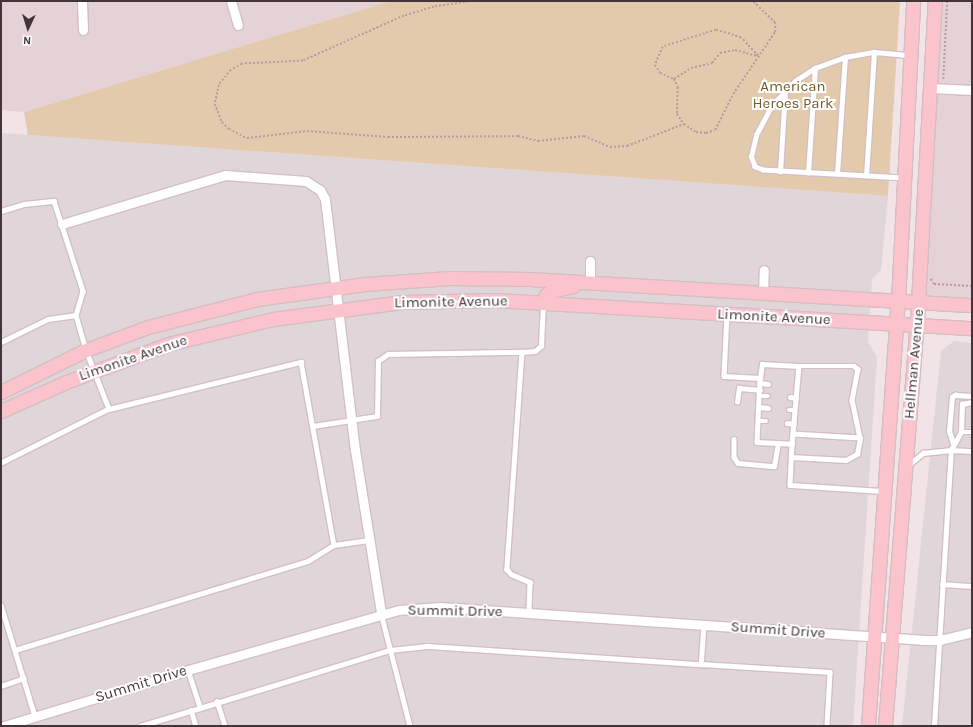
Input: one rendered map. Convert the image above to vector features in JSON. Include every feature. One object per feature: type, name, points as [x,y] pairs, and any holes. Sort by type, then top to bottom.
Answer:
[{"type":"main road","name":"Hellman Avenue","points":[[868,726],[873,637],[897,324],[914,1]]},
{"type":"main road","name":"Hellman Avenue","points":[[885,726],[918,302],[937,88],[935,1]]},
{"type":"main road","name":"Limonite Avenue","points":[[1,392],[86,350],[203,312],[257,299],[336,288],[450,278],[590,283],[972,305]]},
{"type":"main road","points":[[543,303],[546,295],[552,291],[590,283]]},
{"type":"main road","name":"Limonite Avenue","points":[[1,411],[94,371],[168,344],[209,333],[273,319],[339,309],[447,300],[543,303],[972,328]]},
{"type":"street","points":[[82,1],[83,30]]},
{"type":"street","points":[[231,1],[238,25]]},
{"type":"street","points":[[937,88],[972,90]]},
{"type":"street","points":[[62,224],[225,175],[306,181],[320,190],[325,200],[351,420],[381,613]]},
{"type":"street","points":[[590,261],[590,283]]},
{"type":"street","points":[[763,293],[764,270]]},
{"type":"street","name":"Summit Drive","points":[[4,726],[381,613],[440,607],[892,638],[940,640],[972,632]]},
{"type":"lane","points":[[904,178],[780,172],[759,169],[752,163],[751,157],[756,135],[765,117],[785,90],[815,68],[845,57],[874,52],[910,55]]},
{"type":"lane","points":[[866,176],[874,52]]},
{"type":"lane","points":[[837,174],[845,57]]},
{"type":"lane","points":[[808,173],[815,68]]},
{"type":"lane","points":[[780,172],[785,90]]},
{"type":"lane","points":[[1,211],[24,204],[54,201],[83,291],[76,315],[86,350],[109,409]]},
{"type":"lane","points":[[313,426],[377,416],[378,361],[388,354],[535,351],[541,346],[543,303]]},
{"type":"lane","points":[[727,314],[724,376],[760,381],[768,384]]},
{"type":"lane","points":[[1,342],[48,319],[76,315]]},
{"type":"lane","points":[[522,352],[507,569],[511,574],[530,582],[529,613]]},
{"type":"lane","points":[[1,463],[109,409],[301,362],[334,545]]},
{"type":"lane","points":[[791,457],[846,460],[857,454],[860,438],[852,400],[858,369],[854,366],[762,364],[757,442],[792,444]]},
{"type":"lane","points":[[799,366],[790,485],[884,491]]},
{"type":"lane","points":[[791,386],[797,386]]},
{"type":"lane","points":[[737,402],[739,388],[760,390]]},
{"type":"lane","points":[[953,444],[949,430],[952,397],[955,395],[972,396]]},
{"type":"lane","points":[[760,396],[768,396]]},
{"type":"lane","points":[[790,397],[796,398]]},
{"type":"lane","points":[[934,726],[951,450],[961,432],[962,404],[972,402]]},
{"type":"lane","points":[[759,408],[768,408]]},
{"type":"lane","points":[[789,410],[795,410]]},
{"type":"lane","points":[[758,421],[766,422]]},
{"type":"lane","points":[[787,423],[794,424]]},
{"type":"lane","points":[[961,432],[972,432]]},
{"type":"lane","points":[[793,434],[860,438]]},
{"type":"lane","points":[[734,439],[734,457],[738,463],[774,466],[778,443]]},
{"type":"lane","points":[[905,468],[923,453],[951,450],[972,451]]},
{"type":"lane","points":[[15,650],[308,562],[334,545],[369,540]]},
{"type":"lane","points":[[942,584],[972,586]]},
{"type":"lane","points":[[1,605],[35,716]]},
{"type":"lane","points":[[381,613],[410,726]]},
{"type":"lane","points":[[701,664],[704,625]]},
{"type":"lane","points":[[140,726],[390,650],[427,646],[830,672],[827,726]]},
{"type":"lane","points":[[188,670],[200,708]]},
{"type":"lane","points":[[1,686],[24,678]]},
{"type":"lane","points":[[217,702],[225,726]]},
{"type":"lane","points":[[191,710],[196,726]]},
{"type":"path","points":[[473,1],[434,7],[404,16],[303,61],[242,64],[230,70],[219,85],[214,104],[222,122],[228,129],[247,138],[307,131],[388,137],[518,136],[538,141],[584,136],[610,147],[627,146],[684,124]]},
{"type":"path","points":[[752,1],[775,23],[770,43],[758,56],[733,94],[715,130],[706,133],[696,132],[684,124],[677,114],[678,87],[674,79],[660,74],[655,65],[663,47],[716,30],[728,32],[741,38],[758,56]]},
{"type":"path","points":[[937,88],[948,1]]},
{"type":"path","points":[[674,79],[691,68],[712,63],[720,53],[735,50],[758,56]]},
{"type":"path","points":[[931,272],[931,280],[934,284],[972,286]]},
{"type":"shaded area","points":[[1,1],[391,1],[24,112],[1,110]]},
{"type":"shaded area","points":[[943,1],[972,1],[972,298],[920,295]]},
{"type":"shaded area","points":[[1,133],[888,196],[881,270],[872,279],[868,342],[877,357],[853,726],[1,726]]},
{"type":"shaded area","points":[[954,341],[972,343],[972,726],[902,726],[941,351]]},
{"type":"green space","name":"American Heroes Park","points":[[391,1],[900,1],[888,196],[28,135],[24,112]]}]
